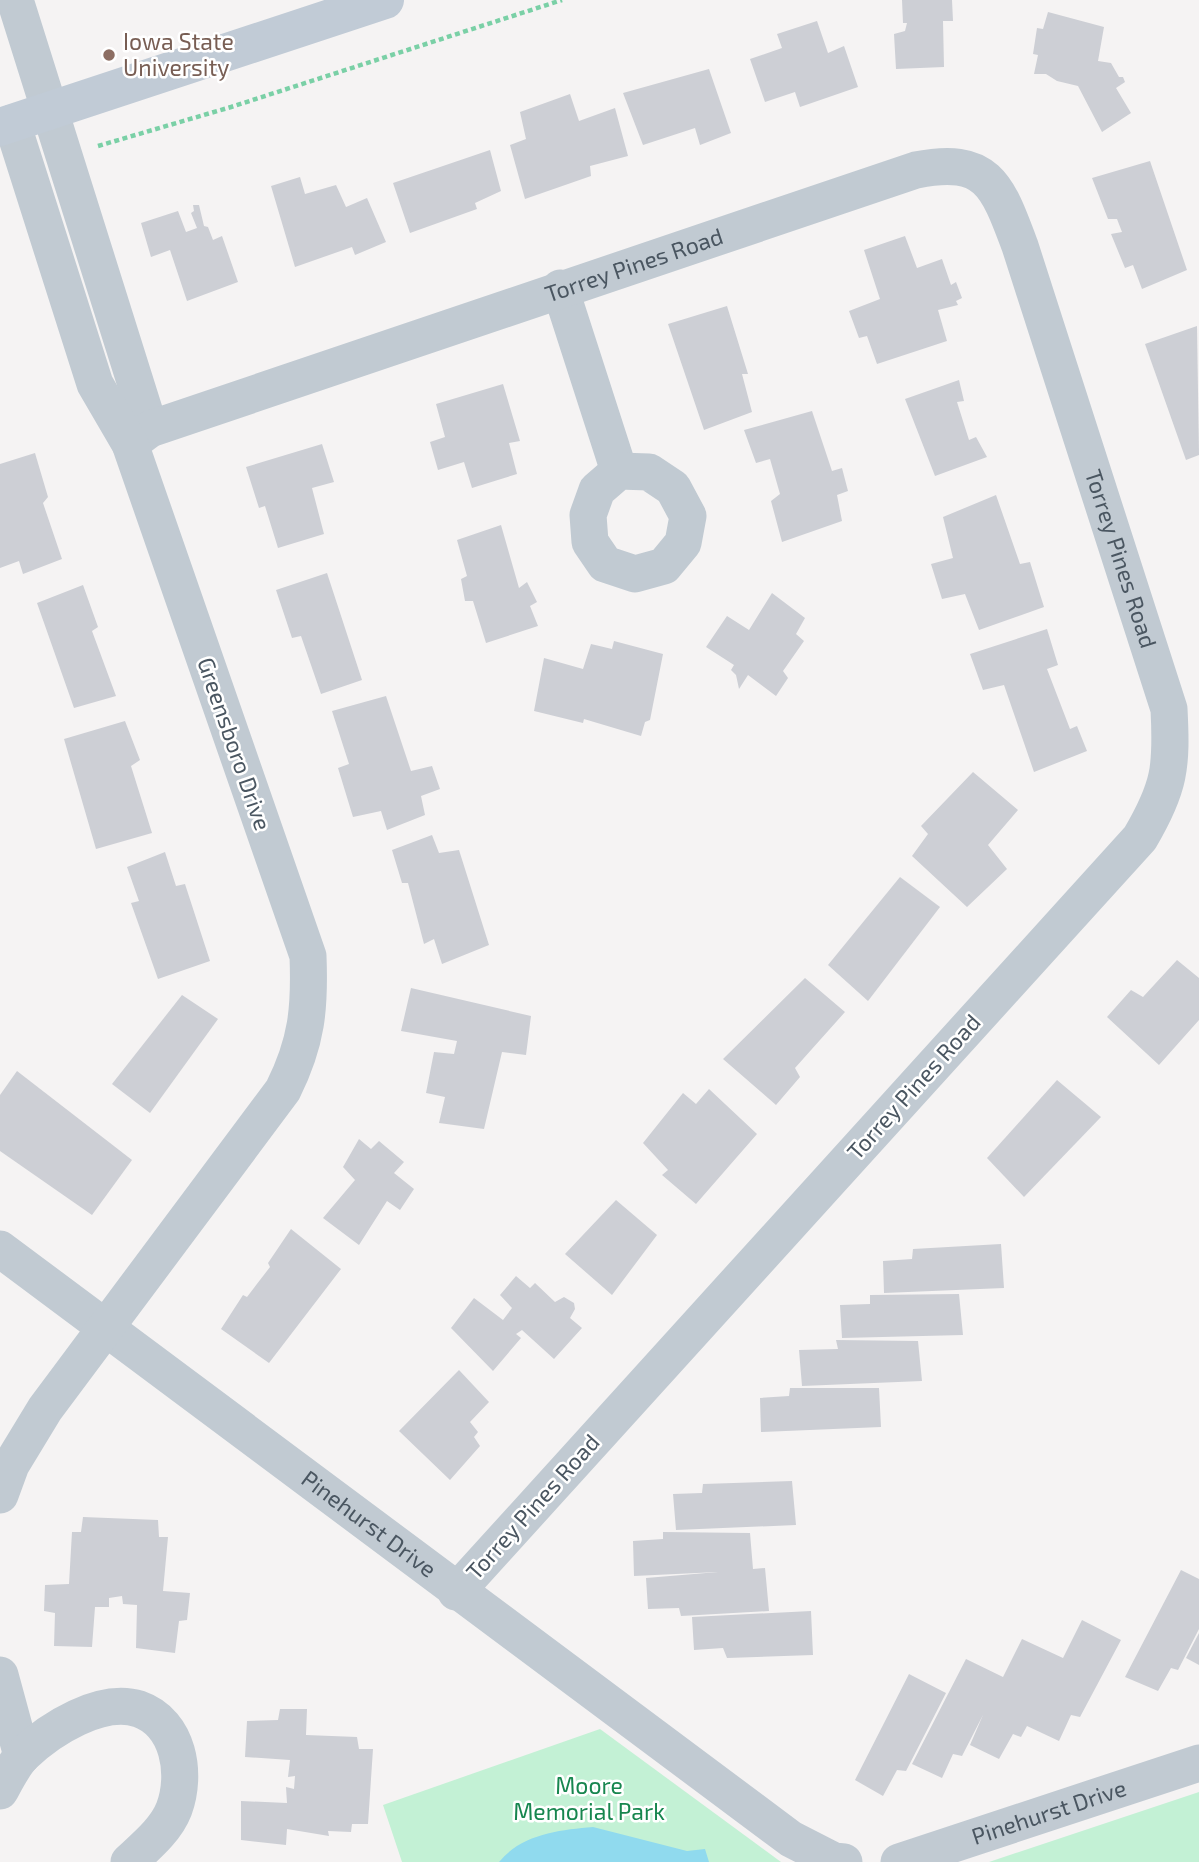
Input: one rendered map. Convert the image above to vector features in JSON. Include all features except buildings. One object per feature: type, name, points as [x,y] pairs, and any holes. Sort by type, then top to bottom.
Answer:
[{"type":"main road","points":[[6,125],[384,0]]},
{"type":"street","name":"Greensboro Drive","points":[[0,1495],[11,1465],[45,1409],[103,1327],[283,1090],[299,1058],[310,1009],[308,956],[140,436],[52,109],[15,0]]},
{"type":"street","name":"Greensboro Drive","points":[[6,125],[95,384],[140,436]]},
{"type":"street","name":"Torrey Pines Road","points":[[140,436],[560,288],[916,170],[946,164],[968,167],[987,180],[1005,207],[1020,246],[1169,709],[1171,757],[1160,803],[1140,838],[456,1592]]},
{"type":"street","points":[[560,288],[619,471]]},
{"type":"street","name":"Pinehurst Drive","points":[[0,1249],[456,1592],[791,1839],[834,1861],[844,1862]]},
{"type":"street","points":[[0,1675],[22,1756]]},
{"type":"street","points":[[0,1791],[22,1756],[79,1718],[110,1706],[140,1710],[171,1733],[181,1770],[174,1810],[154,1839],[129,1862]]},
{"type":"street","name":"Pinehurst Drive","points":[[899,1862],[1199,1763]]},
{"type":"path","points":[[95,147],[232,107],[562,0]]},
{"type":"green space","name":"Moore Memorial Park","points":[[600,1729],[781,1862],[402,1862],[383,1805]]},
{"type":"green space","points":[[1199,1792],[1199,1862],[989,1862]]},
{"type":"water","points":[[593,1827],[687,1851],[705,1849],[709,1862],[499,1862],[530,1839],[554,1832]]},
{"type":"place","name":"Iowa State University","points":[[109,55]]}]
